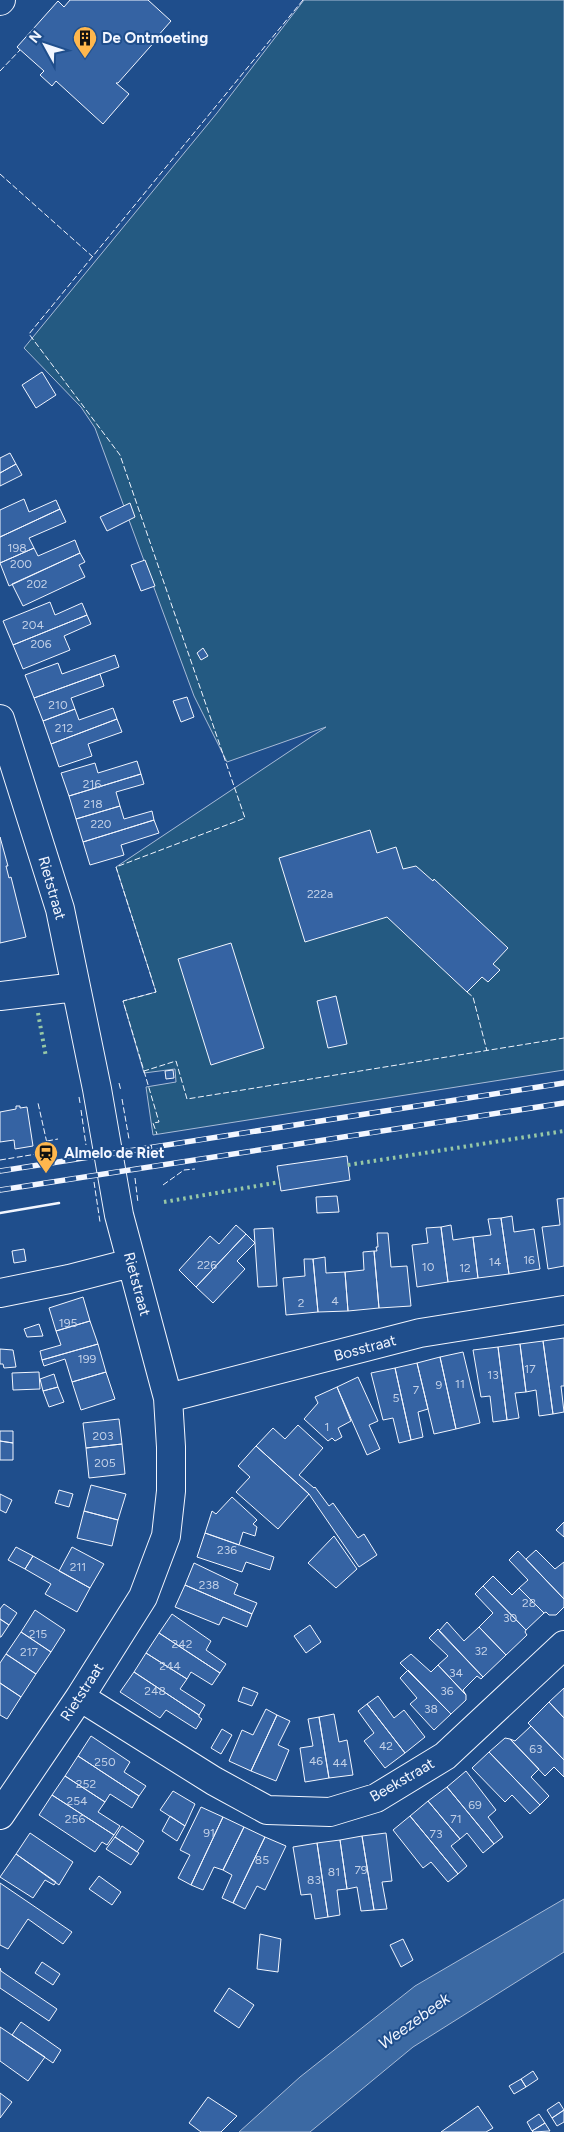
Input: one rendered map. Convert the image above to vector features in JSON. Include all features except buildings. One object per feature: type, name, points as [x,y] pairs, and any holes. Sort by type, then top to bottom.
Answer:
[{"type":"street","name":"Rietstraat","points":[[0,719],[60,909],[97,1089],[118,1215],[168,1398],[171,1492],[166,1536],[142,1597],[80,1696],[0,1815]]},
{"type":"street","points":[[0,996],[76,987]]},
{"type":"street","points":[[0,1293],[69,1279],[131,1263]]},
{"type":"street","name":"Bosstraat","points":[[168,1398],[420,1333],[564,1310]]},
{"type":"street","name":"Beekstraat","points":[[80,1696],[214,1782],[267,1810],[330,1812],[376,1798],[445,1756],[564,1645]]},
{"type":"shaded area","points":[[304,0],[564,0],[564,1070],[153,1135],[146,1087],[176,1082],[175,1069],[144,1073],[123,1001],[156,992],[116,867],[326,727],[227,762],[194,696],[95,428],[81,407],[24,348],[217,113]]},
{"type":"water","name":"Weezebeek","points":[[564,1899],[564,1952],[413,2047],[310,2132],[239,2132],[300,2077],[415,1986]]},
{"type":"railway","points":[[0,1171],[564,1083]]},
{"type":"railway","points":[[0,1190],[564,1103]]},
{"type":"hedge","points":[[38,1013],[46,1057]]},
{"type":"hedge","points":[[348,1165],[564,1131]]},
{"type":"hedge","points":[[164,1202],[280,1182]]},
{"type":"fence","points":[[303,0],[29,334],[120,455],[245,818],[116,867],[156,992],[123,1001],[144,1071],[176,1061],[187,1099],[564,1038]]},
{"type":"fence","points":[[0,71],[20,50]]},
{"type":"fence","points":[[0,174],[93,257]]},
{"type":"fence","points":[[467,992],[473,997],[487,1051]]},
{"type":"fence","points":[[144,1071],[159,1122],[153,1123],[157,1134]]},
{"type":"fence","points":[[119,1083],[121,1091]]},
{"type":"fence","points":[[79,1097],[80,1103]]},
{"type":"fence","points":[[122,1099],[129,1139]]},
{"type":"fence","points":[[0,1160],[49,1152],[38,1103]]},
{"type":"fence","points":[[81,1110],[86,1145]]},
{"type":"fence","points":[[47,1141],[58,1139]]},
{"type":"fence","points":[[163,1185],[184,1170],[195,1169]]},
{"type":"fence","points":[[135,1178],[138,1203]]},
{"type":"fence","points":[[94,1182],[100,1222]]},
{"type":"wall","points":[[0,1213],[59,1203]]},
{"type":"place","name":"De Ontmoeting","points":[[85,59]]},
{"type":"place","name":"Almelo de Riet","points":[[46,1174]]}]
